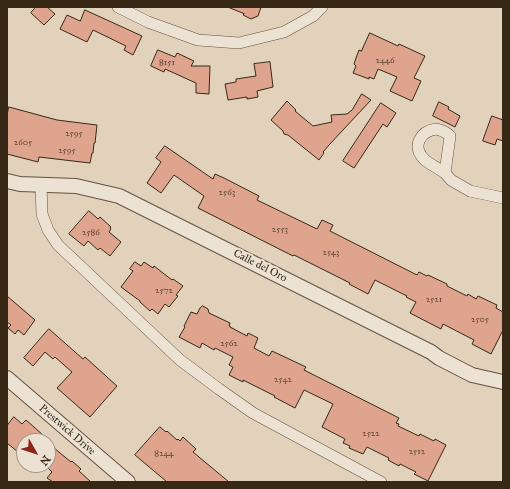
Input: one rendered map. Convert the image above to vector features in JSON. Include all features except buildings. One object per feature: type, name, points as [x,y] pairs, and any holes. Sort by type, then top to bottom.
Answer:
[{"type":"street","points":[[118,7],[148,22],[198,40],[239,43],[284,32],[313,16],[322,7]]},
{"type":"street","points":[[445,173],[451,180],[470,191],[503,198]]},
{"type":"street","name":"Calle del Oro","points":[[7,181],[20,184],[76,186],[119,196],[431,352],[439,358],[472,375],[503,382]]},
{"type":"street","points":[[41,185],[42,214],[48,230],[58,245],[180,360],[253,413],[381,482]]},
{"type":"street","name":"Prestwick Drive","points":[[7,378],[128,482]]}]
